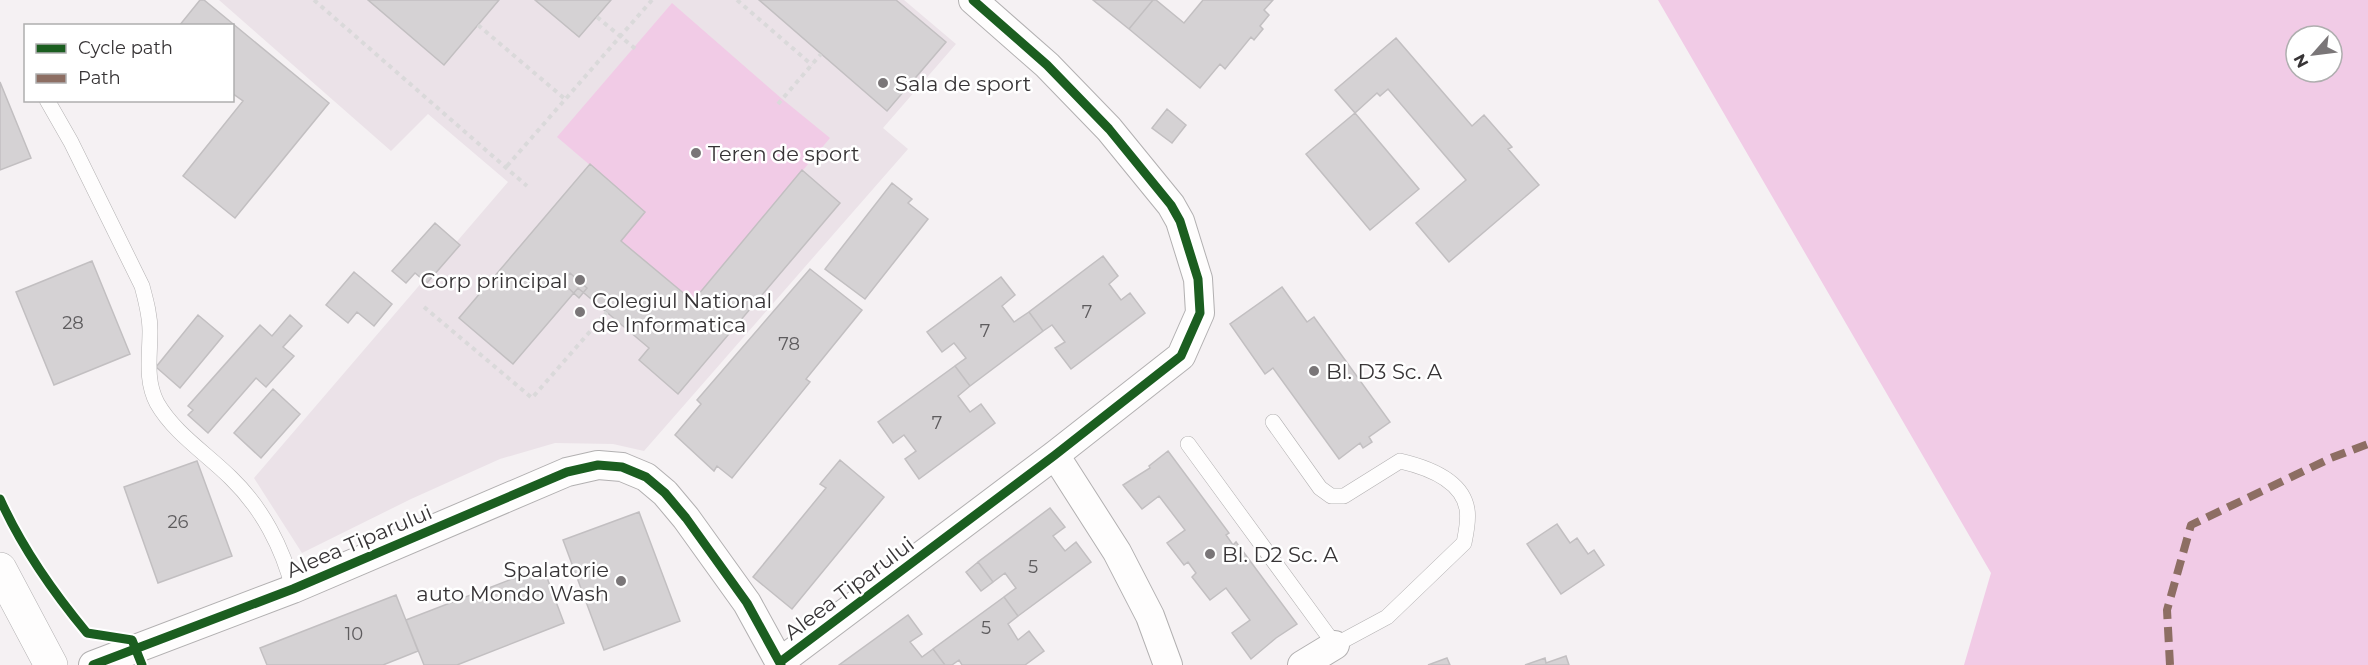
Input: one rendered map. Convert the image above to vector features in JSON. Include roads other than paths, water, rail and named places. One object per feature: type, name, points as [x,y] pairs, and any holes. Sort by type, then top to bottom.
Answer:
[{"type":"main road","points":[[0,569],[51,665]]},
{"type":"street","name":"Aleea Tiparului","points":[[93,665],[293,589],[567,472],[598,465],[622,467],[646,477],[665,493],[686,518],[747,603],[781,664],[1181,356],[1200,313],[1198,279],[1180,221],[1164,197],[1109,129],[1047,65],[973,0]]},
{"type":"street","points":[[1055,455],[1117,552],[1150,616],[1168,665]]},
{"type":"street","points":[[1302,665],[1335,645]]},
{"type":"lane","points":[[48,102],[71,142],[142,286],[149,310],[149,381],[156,401],[165,416],[233,480],[252,502],[279,546],[293,589]]},
{"type":"lane","points":[[1188,444],[1335,645],[1387,617],[1464,543],[1467,509],[1460,494],[1443,478],[1426,468],[1400,461],[1344,496],[1331,496],[1320,488],[1273,422]]},
{"type":"place","name":"Sala de sport","points":[[883,83]]},
{"type":"place","name":"Teren de sport","points":[[696,153]]},
{"type":"place","name":"Corp principal","points":[[580,280]]},
{"type":"place","name":"Colegiul National de Informatica","points":[[580,312]]},
{"type":"place","name":"Bl. D3 Sc. A","points":[[1314,371]]},
{"type":"place","name":"Bl. D2 Sc. A","points":[[1210,554]]},
{"type":"place","name":"Spalatorie auto Mondo Wash","points":[[621,581]]}]
